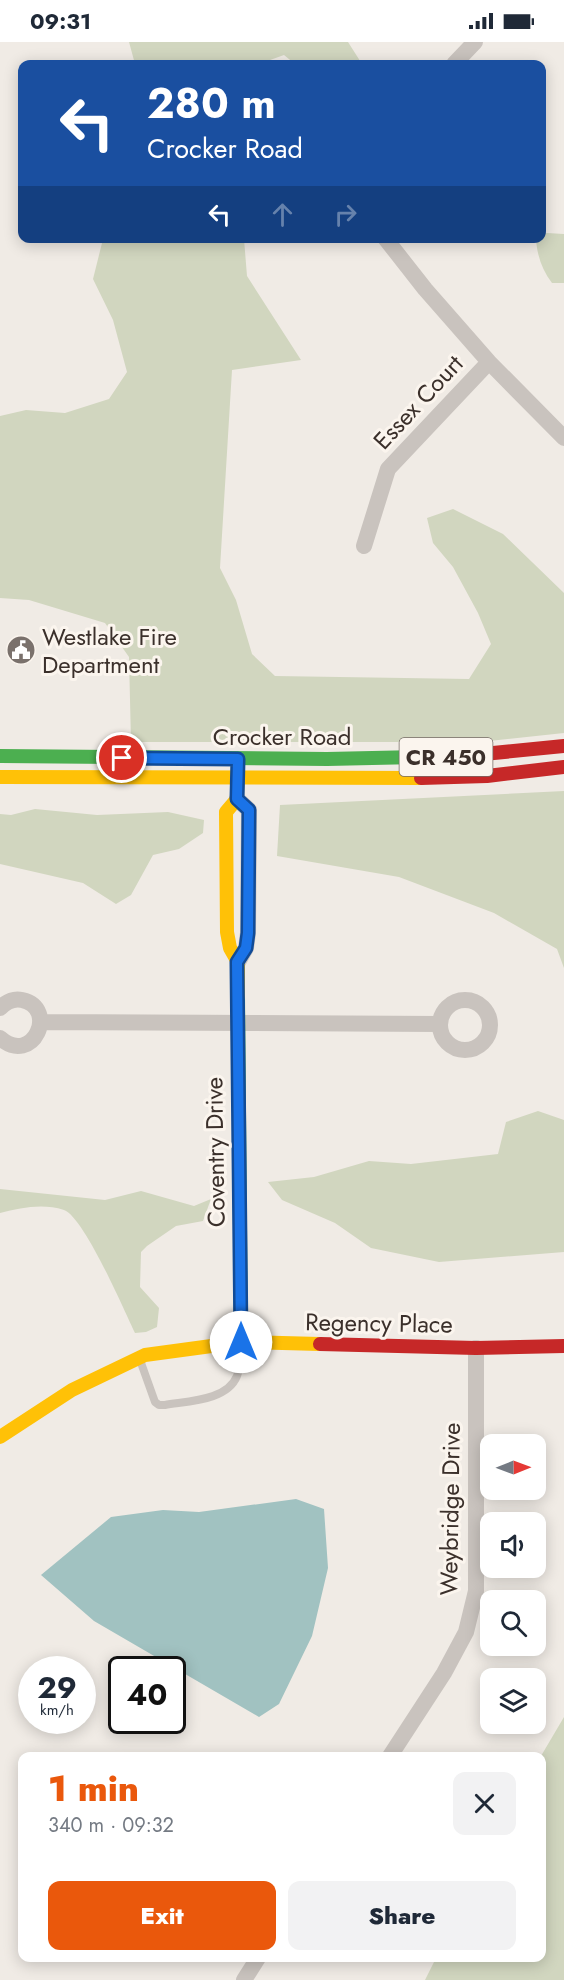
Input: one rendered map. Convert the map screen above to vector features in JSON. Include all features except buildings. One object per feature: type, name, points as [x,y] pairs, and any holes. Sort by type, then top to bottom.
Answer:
[{"type":"main road","name":"Crocker Road","points":[[0,756],[238,759],[451,757],[564,746]]},
{"type":"main road","name":"Coventry Drive","points":[[237,799],[238,759]]},
{"type":"main road","name":"Crocker Road","points":[[0,777],[450,778],[564,767]]},
{"type":"main road","name":"Coventry Drive","points":[[237,962],[241,1342]]},
{"type":"main road","name":"Regency Place","points":[[0,1437],[72,1390],[146,1355],[241,1342],[476,1348],[564,1346]]},
{"type":"street","points":[[458,60],[475,42]]},
{"type":"street","points":[[388,243],[489,362],[564,438]]},
{"type":"street","name":"Essex Court","points":[[364,546],[388,469],[489,362]]},
{"type":"street","name":"Coventry Drive","points":[[237,799],[249,810],[248,933],[246,948],[237,962]]},
{"type":"street","points":[[0,1008],[9,1001],[23,1000],[35,1008],[40,1022],[40,1029],[36,1036],[23,1045],[8,1044],[0,1038]]},
{"type":"street","points":[[40,1022],[440,1024]]},
{"type":"street","name":"Weybridge Drive","points":[[393,1752],[444,1673],[466,1632],[477,1591],[476,1348]]},
{"type":"street","points":[[244,1980],[255,1962]]},
{"type":"lane","points":[[139,1358],[155,1401],[159,1405],[165,1405],[223,1392],[237,1378],[241,1342]]},
{"type":"green space","points":[[129,42],[348,42],[359,60],[290,60],[284,55],[270,60],[134,60]]},
{"type":"green space","points":[[546,233],[564,234],[564,283],[552,283],[541,262],[537,243],[546,243]]},
{"type":"green space","points":[[102,243],[244,243],[247,276],[301,360],[232,370],[220,568],[236,600],[252,654],[275,676],[469,679],[491,644],[478,613],[453,567],[433,543],[427,518],[453,509],[503,534],[564,593],[564,733],[480,742],[131,742],[129,657],[105,623],[29,600],[0,598],[0,416],[26,410],[65,413],[109,399],[127,372],[113,320],[93,279]]},
{"type":"green space","points":[[564,791],[564,968],[557,949],[494,913],[399,877],[277,856],[280,805]]},
{"type":"green space","points":[[35,809],[97,815],[168,812],[204,820],[203,833],[179,849],[153,855],[131,895],[116,904],[83,883],[0,864],[0,814],[11,815]]},
{"type":"green space","points":[[538,1111],[564,1120],[564,1252],[439,1262],[371,1248],[335,1223],[282,1200],[268,1182],[314,1177],[369,1161],[411,1164],[498,1154],[506,1122]]},
{"type":"green space","points":[[0,1189],[105,1200],[141,1191],[194,1206],[211,1199],[203,1221],[176,1226],[141,1252],[140,1287],[159,1308],[157,1327],[146,1332],[135,1333],[103,1266],[72,1216],[64,1210],[48,1207],[24,1208],[0,1213]]},
{"type":"green space","points":[[564,1717],[564,1980],[425,1980],[434,1962],[546,1962],[546,1752],[543,1752]]},
{"type":"water","points":[[296,1499],[324,1509],[328,1568],[312,1636],[279,1704],[259,1717],[186,1675],[186,1656],[154,1656],[94,1621],[41,1575],[111,1517],[163,1510],[199,1512]]},
{"type":"traffic: fast","points":[[0,756],[327,759],[463,756]]},
{"type":"traffic: fast","points":[[238,996],[241,1342]]},
{"type":"traffic: slow","points":[[238,761],[237,799],[226,812],[227,932],[230,948],[238,962],[238,996]]},
{"type":"traffic: slow","points":[[0,777],[421,778]]},
{"type":"traffic: slow","points":[[0,1437],[72,1390],[145,1355],[241,1342],[320,1344]]},
{"type":"traffic: jam","points":[[463,756],[564,746]]},
{"type":"traffic: jam","points":[[421,778],[487,776],[564,767]]},
{"type":"traffic: jam","points":[[320,1344],[476,1348],[564,1346]]},
{"type":"place","name":"Westlake Fire Department","points":[[21,650]]},
{"type":"route","points":[[122,758],[238,759],[237,799],[249,810],[248,933],[246,948],[237,962],[241,1342]]}]
